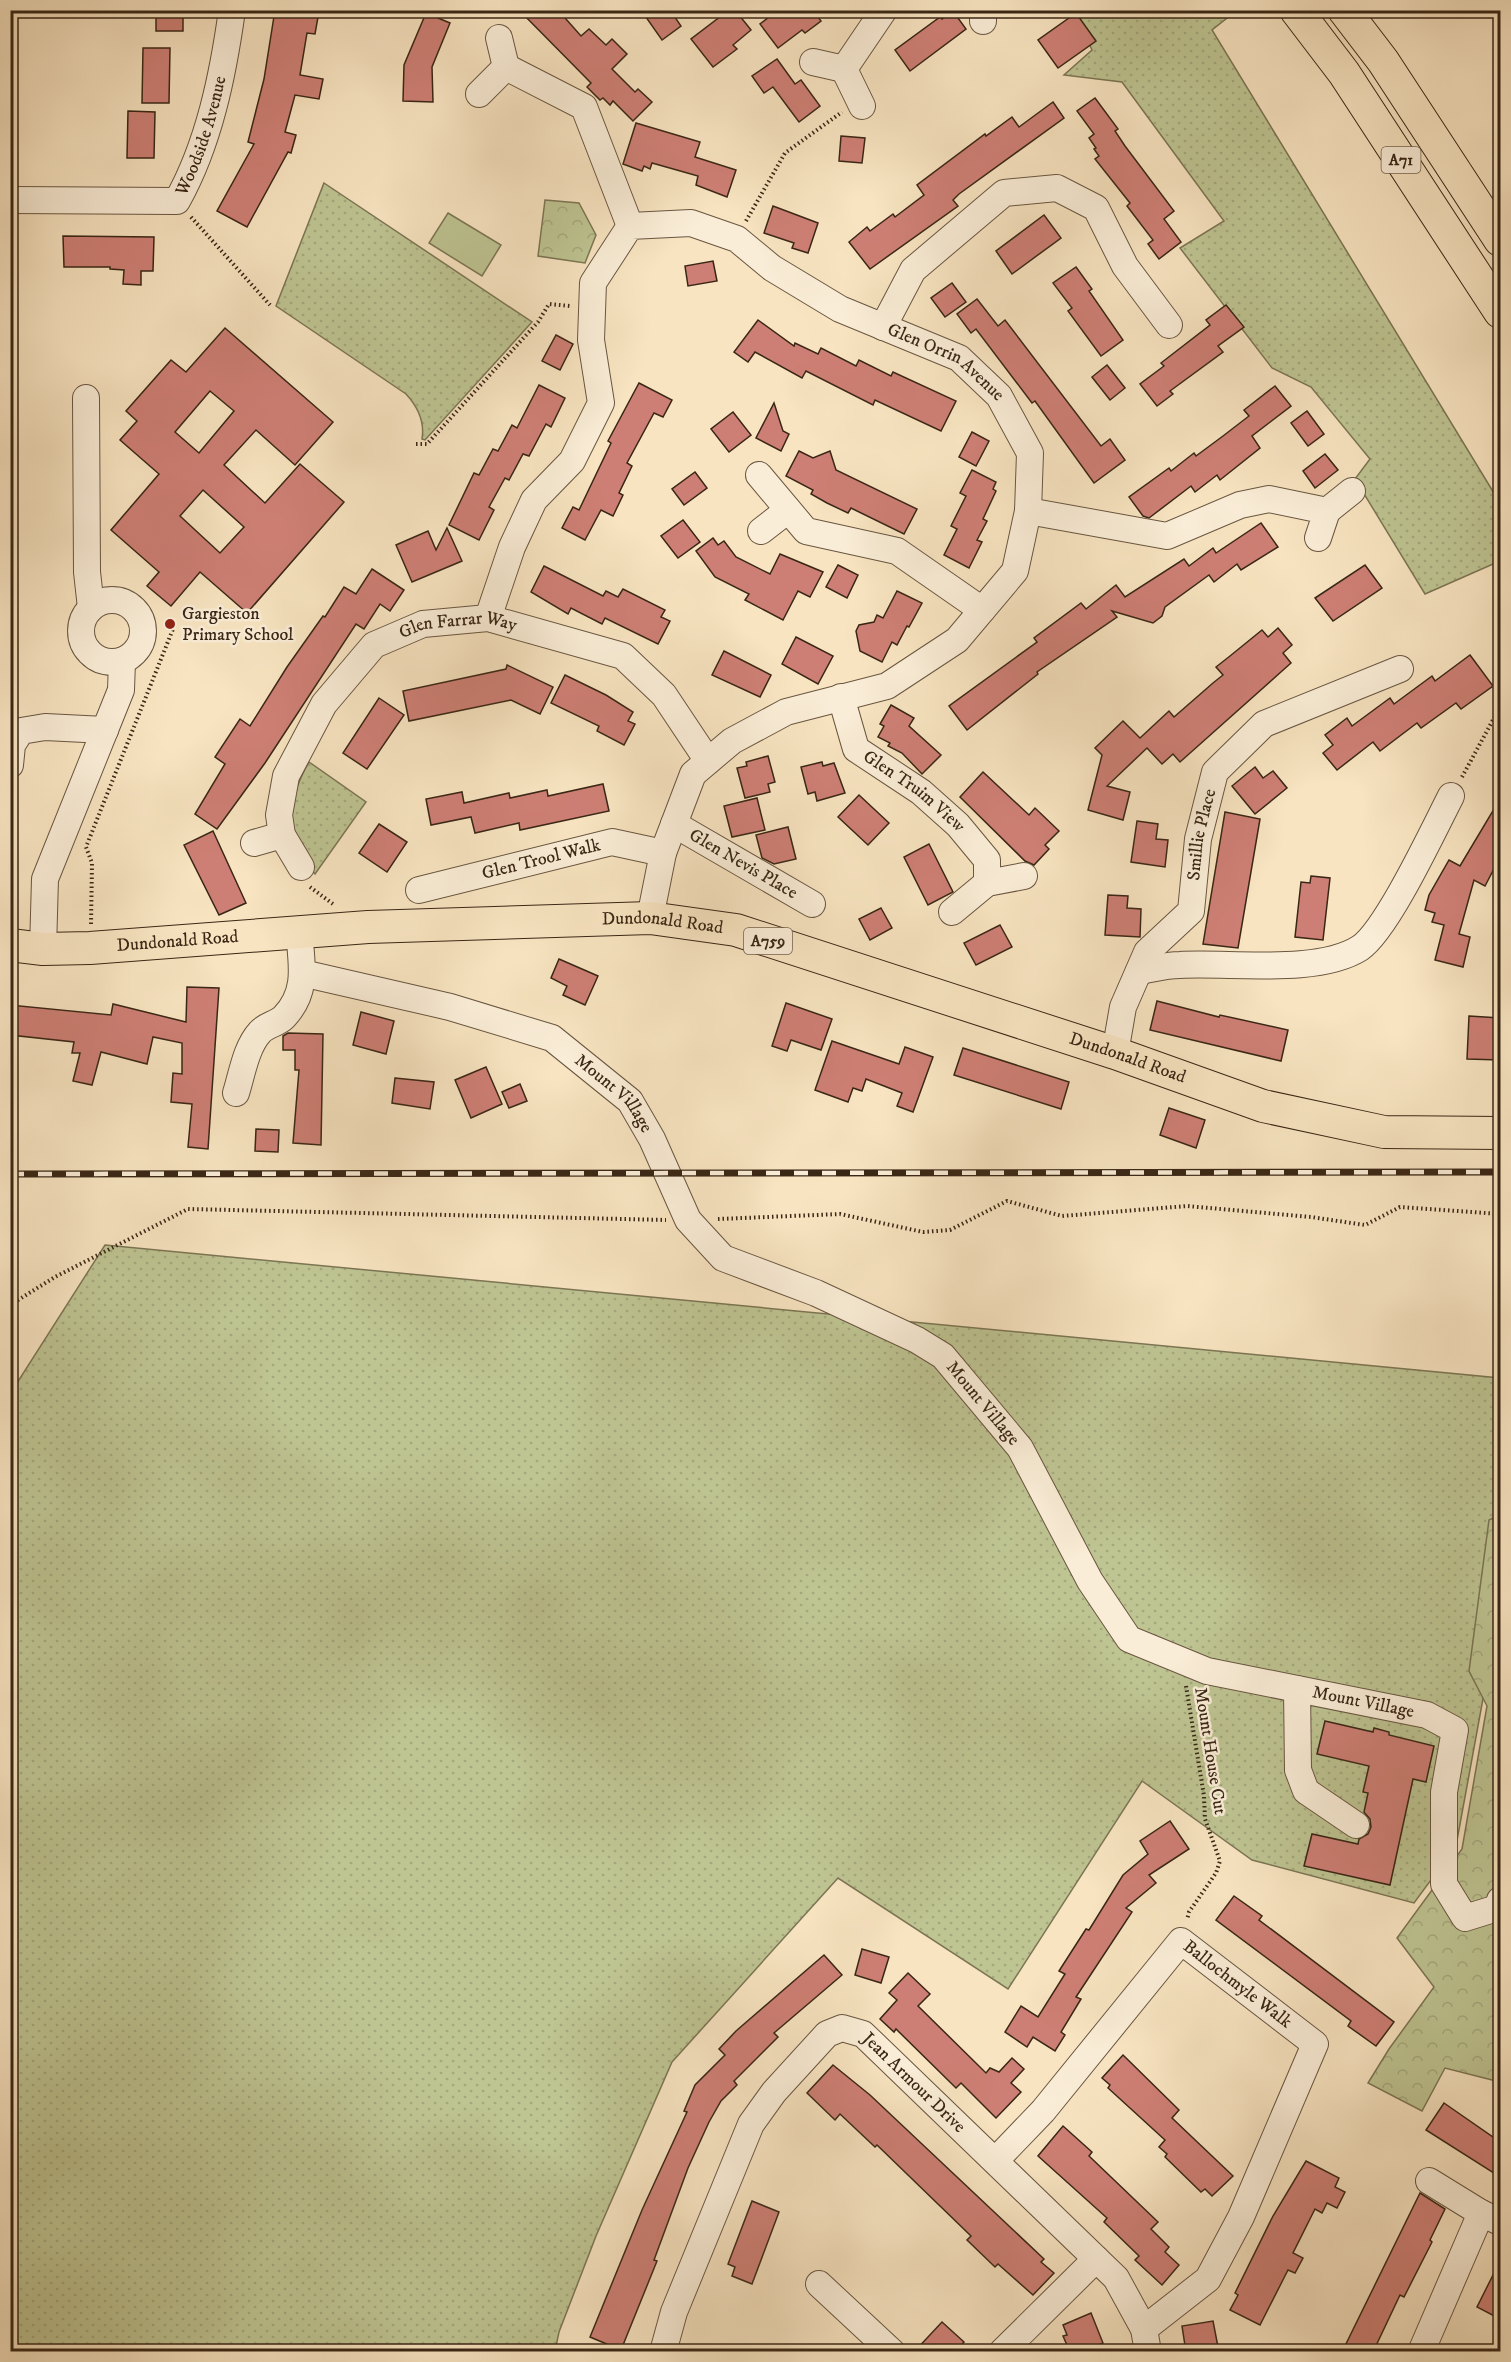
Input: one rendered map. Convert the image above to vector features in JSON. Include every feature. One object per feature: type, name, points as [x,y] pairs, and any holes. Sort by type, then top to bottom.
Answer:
[{"type":"main road","name":"A71","points":[[1296,10],[1344,73],[1500,312]]},
{"type":"main road","name":"A71","points":[[1344,10],[1383,61],[1500,240]]},
{"type":"main road","name":"Dundonald Road","points":[[10,945],[43,949],[90,948],[368,927],[650,918],[736,930],[1115,1053],[1263,1106],[1384,1132],[1500,1134]]},
{"type":"street","name":"Woodside Avenue","points":[[10,200],[177,201],[195,170],[225,59],[232,10]]},
{"type":"street","points":[[844,69],[884,10]]},
{"type":"street","points":[[500,38],[506,67]]},
{"type":"street","points":[[813,62],[844,69]]},
{"type":"street","points":[[479,94],[506,67]]},
{"type":"street","points":[[488,618],[512,548],[534,500],[572,461],[601,403],[591,340],[593,282],[630,226],[584,107],[506,67]]},
{"type":"street","points":[[844,69],[860,101]]},
{"type":"street","points":[[883,327],[913,270],[1004,193],[1057,188],[1096,208],[1125,266],[1169,326]]},
{"type":"street","name":"Glen Orrin Avenue","points":[[630,226],[691,223],[736,239],[772,268],[840,309],[959,358],[999,396],[1030,453],[1028,511],[1015,571],[957,640],[887,686],[786,712],[732,741],[693,774],[663,853],[650,918]]},
{"type":"street","points":[[86,398],[87,572],[91,608]]},
{"type":"street","points":[[759,475],[806,531],[897,551],[982,610]]},
{"type":"street","points":[[1318,538],[1327,512],[1352,491]]},
{"type":"street","points":[[1028,511],[1167,536],[1240,506],[1269,500],[1327,512]]},
{"type":"street","points":[[761,531],[788,510]]},
{"type":"street","points":[[119,602],[136,613],[143,632],[140,645],[134,653],[122,661],[112,662],[98,659],[84,644],[82,625],[91,608],[100,603],[119,602]]},
{"type":"street","name":"Glen Farrar Way","points":[[301,867],[282,835],[279,815],[286,776],[324,704],[374,645],[423,624],[488,618],[623,656],[664,695],[708,761]]},
{"type":"street","points":[[43,949],[45,879],[121,690],[122,661]]},
{"type":"street","name":"Smillie Place","points":[[1115,1053],[1123,1007],[1147,952],[1191,911],[1198,839],[1215,772],[1264,724],[1400,669]]},
{"type":"street","name":"Glen Truim View","points":[[842,698],[856,749],[921,792],[958,825],[987,860],[987,883]]},
{"type":"street","points":[[10,765],[12,745],[21,731],[45,727],[105,730]]},
{"type":"street","points":[[1139,971],[1179,964],[1249,966],[1322,962],[1360,948],[1380,928],[1451,796]]},
{"type":"street","name":"Glen Nevis Place","points":[[674,824],[812,904]]},
{"type":"street","points":[[254,843],[282,835]]},
{"type":"street","name":"Glen Trool Walk","points":[[419,890],[612,842],[663,853]]},
{"type":"street","points":[[952,912],[987,883],[1024,876]]},
{"type":"street","points":[[236,1093],[247,1056],[260,1032],[282,1019],[298,999],[302,973],[299,933]]},
{"type":"street","name":"Mount Village","points":[[302,973],[450,1007],[552,1038],[630,1101],[652,1139],[688,1220],[723,1258],[816,1293],[916,1340],[943,1356],[1020,1449],[1090,1581],[1130,1639],[1208,1671],[1427,1715],[1455,1730],[1444,1792],[1444,1884],[1465,1918],[1499,1904]]},
{"type":"street","points":[[1297,1689],[1298,1770],[1306,1791],[1356,1825]]},
{"type":"street","name":"Ballochmyle Walk","points":[[996,2160],[1043,2111],[1181,1941],[1315,2044],[1241,2217],[1208,2279],[1146,2340]]},
{"type":"street","name":"Jean Armour Drive","points":[[663,2352],[674,2312],[751,2124],[774,2092],[827,2034],[842,2028],[862,2034],[996,2160],[1116,2278],[1146,2340]]},
{"type":"street","points":[[1421,2352],[1491,2217],[1429,2181]]},
{"type":"street","points":[[1002,2352],[1096,2259]]},
{"type":"street","points":[[819,2284],[892,2352]]},
{"type":"path","points":[[736,239],[785,153],[860,101]]},
{"type":"path","points":[[177,201],[270,305]]},
{"type":"path","points":[[416,444],[428,444],[538,322],[549,304],[592,308]]},
{"type":"path","points":[[90,948],[92,863],[86,847],[175,624]]},
{"type":"path","points":[[1451,796],[1500,707]]},
{"type":"path","points":[[301,867],[311,890],[339,907]]},
{"type":"path","points":[[10,1305],[55,1277],[188,1209],[688,1220],[840,1214],[922,1232],[950,1230],[1006,1201],[1062,1215],[1187,1206],[1311,1217],[1365,1225],[1400,1207],[1500,1214]]},
{"type":"path","name":"Mount House Cut","points":[[1181,1941],[1189,1912],[1216,1873],[1220,1861],[1205,1819],[1204,1796],[1182,1660]]},
{"type":"green space","points":[[1074,11],[1236,11],[1212,30],[1500,503],[1500,561],[1425,594],[1355,479],[1370,459],[1311,387],[1272,368],[1180,248],[1224,221],[1122,82],[1064,75],[1092,50]]},
{"type":"green space","points":[[324,183],[532,322],[425,440],[422,439],[420,415],[406,394],[276,306]]},
{"type":"green space","points":[[545,200],[579,203],[596,235],[585,263],[538,256]]},
{"type":"green space","points":[[448,213],[501,245],[482,276],[429,243]]},
{"type":"green space","points":[[309,762],[366,802],[315,874],[298,847],[293,833],[292,819],[296,791]]},
{"type":"green space","points":[[105,1245],[1500,1378],[1500,1606],[1456,1846],[1414,1903],[1252,1860],[1142,1781],[1008,1989],[838,1878],[672,2062],[596,2236],[559,2332],[555,2351],[11,2351],[10,1394]]},
{"type":"green space","points":[[1500,1515],[1500,2082],[1445,2068],[1422,2111],[1368,2083],[1389,2049],[1434,1987],[1397,1938],[1462,1849],[1487,1706],[1469,1671],[1489,1520]]},
{"type":"building","points":[[156,10],[183,10],[183,31],[156,31]]},
{"type":"building","points":[[275,10],[318,17],[315,34],[307,33],[300,75],[323,79],[319,99],[295,95],[285,132],[296,135],[291,153],[288,152],[247,227],[217,211],[254,144],[248,142],[264,79]]},
{"type":"building","points":[[519,10],[558,10],[581,36],[589,29],[606,45],[612,39],[627,54],[612,69],[635,92],[638,89],[652,102],[633,121],[613,101],[610,105],[603,98],[600,100],[587,87],[591,83]]},
{"type":"building","points":[[641,10],[670,10],[681,26],[662,40]]},
{"type":"building","points":[[729,10],[735,10],[751,30],[733,45],[737,49],[713,67],[691,39]]},
{"type":"building","points":[[778,10],[813,10],[821,21],[805,33],[802,30],[778,48],[760,24]]},
{"type":"building","points":[[953,11],[966,29],[910,71],[895,50],[940,17],[942,19]]},
{"type":"building","points":[[426,13],[450,23],[432,67],[433,102],[403,101],[404,65]]},
{"type":"building","points":[[1076,13],[1096,41],[1058,68],[1038,40]]},
{"type":"building","points":[[143,48],[170,48],[169,103],[142,103]]},
{"type":"building","points":[[777,59],[795,84],[801,80],[820,106],[799,122],[773,87],[764,93],[752,76]]},
{"type":"building","points":[[1095,98],[1118,129],[1115,131],[1125,146],[1174,211],[1164,219],[1181,242],[1159,259],[1148,244],[1153,240],[1127,206],[1130,203],[1095,159],[1099,156],[1089,138],[1094,134],[1077,111]]},
{"type":"building","points":[[1053,102],[1064,118],[959,194],[953,200],[958,206],[870,269],[849,242],[867,227],[870,231],[893,214],[895,217],[924,195],[917,185],[985,134],[986,136],[1012,117],[1019,127]]},
{"type":"building","points":[[128,111],[155,112],[154,158],[127,158]]},
{"type":"building","points":[[636,123],[700,142],[695,157],[736,170],[727,197],[696,185],[698,176],[652,163],[650,169],[644,166],[642,171],[623,164]]},
{"type":"building","points":[[841,136],[865,138],[862,163],[839,161]]},
{"type":"building","points":[[773,206],[818,223],[808,253],[792,248],[794,243],[764,233]]},
{"type":"building","points":[[1044,215],[1061,238],[1012,274],[996,251]]},
{"type":"building","points":[[63,236],[154,237],[153,271],[141,271],[141,285],[123,284],[124,270],[110,269],[110,267],[64,267]]},
{"type":"building","points":[[713,261],[717,281],[688,286],[685,266]]},
{"type":"building","points":[[1076,267],[1092,289],[1089,291],[1123,340],[1101,356],[1068,311],[1072,308],[1053,283]]},
{"type":"building","points":[[952,283],[966,302],[945,317],[931,298]]},
{"type":"building","points":[[977,299],[998,326],[1005,320],[1101,446],[1110,439],[1125,460],[1094,483],[1035,401],[1032,403],[976,329],[971,333],[957,314]]},
{"type":"building","points":[[1226,305],[1244,327],[1218,346],[1223,352],[1170,391],[1173,394],[1157,406],[1140,384],[1164,366],[1161,363],[1210,325],[1206,320]]},
{"type":"building","points":[[758,320],[794,346],[795,343],[818,354],[821,348],[856,366],[859,360],[891,376],[893,372],[956,401],[941,431],[875,400],[873,405],[806,371],[802,378],[755,352],[748,362],[734,352]]},
{"type":"building","points":[[225,328],[333,422],[295,465],[256,430],[224,465],[265,503],[300,464],[344,502],[247,613],[200,572],[171,606],[147,586],[159,572],[111,530],[159,474],[120,440],[137,421],[126,411],[171,360],[186,372]],"holes":[[[210,391],[234,411],[199,453],[175,432]],[[203,490],[244,527],[220,553],[180,516]]]},
{"type":"building","points":[[556,335],[573,344],[560,370],[542,361]]},
{"type":"building","points":[[1107,365],[1125,388],[1110,400],[1092,377]]},
{"type":"building","points":[[639,383],[672,400],[663,417],[654,413],[627,463],[632,466],[619,493],[623,495],[613,516],[601,510],[585,540],[562,528],[573,507],[579,510],[611,443],[608,441]]},
{"type":"building","points":[[539,385],[565,398],[551,427],[546,424],[529,456],[523,454],[509,480],[505,478],[489,507],[494,510],[479,540],[449,525],[474,473],[479,475],[493,449],[498,451],[512,425],[517,428]]},
{"type":"building","points":[[1275,386],[1291,406],[1252,436],[1260,448],[1220,480],[1217,475],[1195,492],[1191,486],[1149,518],[1143,516],[1129,497],[1169,468],[1171,471],[1194,453],[1196,456],[1223,436],[1249,416],[1244,410]]},
{"type":"building","points":[[774,403],[783,431],[789,434],[781,451],[756,438]]},
{"type":"building","points":[[1307,411],[1324,434],[1308,446],[1291,423]]},
{"type":"building","points":[[733,412],[751,435],[729,452],[711,429]]},
{"type":"building","points":[[972,432],[989,441],[976,466],[959,457]]},
{"type":"building","points":[[799,451],[813,458],[830,451],[836,470],[917,509],[904,534],[851,508],[848,513],[827,503],[811,494],[813,490],[786,476]]},
{"type":"building","points":[[1325,454],[1338,470],[1315,488],[1303,471]]},
{"type":"building","points":[[972,470],[996,482],[993,489],[996,491],[983,519],[987,521],[977,540],[982,542],[969,568],[944,555],[957,529],[951,526],[966,496],[960,493]]},
{"type":"building","points":[[695,472],[707,488],[684,505],[672,489]]},
{"type":"building","points":[[683,520],[700,542],[678,558],[661,536]]},
{"type":"building","points":[[1261,523],[1278,547],[1241,570],[1237,564],[1214,582],[1209,575],[1165,607],[1162,616],[1153,623],[1112,611],[1117,617],[1037,672],[1038,674],[967,730],[949,706],[1037,642],[1034,638],[1081,603],[1086,609],[1116,585],[1125,597],[1184,559],[1189,566],[1213,548],[1216,553]]},
{"type":"building","points":[[447,528],[462,561],[412,582],[396,545],[428,531],[436,550]]},
{"type":"building","points":[[713,538],[718,545],[724,541],[736,557],[770,574],[780,554],[823,572],[810,597],[798,591],[783,620],[745,600],[749,594],[715,577],[696,551]]},
{"type":"building","points":[[838,565],[858,575],[847,598],[826,587]]},
{"type":"building","points":[[1365,565],[1382,588],[1333,621],[1315,598]]},
{"type":"building","points":[[544,566],[603,596],[606,591],[618,597],[623,589],[665,610],[661,617],[670,621],[658,644],[605,618],[602,624],[571,608],[568,614],[531,592]]},
{"type":"building","points":[[372,569],[404,590],[390,611],[380,604],[364,629],[356,624],[265,763],[217,829],[195,814],[225,764],[215,757],[240,719],[250,726],[287,667],[323,616],[325,617],[344,587],[356,594]]},
{"type":"building","points":[[897,591],[922,603],[897,645],[892,642],[882,662],[860,651],[856,631],[859,625],[874,622],[877,615],[883,618]]},
{"type":"building","points":[[1278,628],[1292,645],[1283,653],[1291,663],[1180,762],[1173,754],[1162,764],[1147,748],[1107,786],[1130,792],[1123,820],[1088,810],[1102,755],[1095,748],[1123,721],[1140,738],[1169,711],[1174,717],[1223,675],[1216,667],[1262,630],[1268,637]]},
{"type":"building","points":[[796,637],[833,656],[818,684],[782,664]]},
{"type":"building","points":[[724,651],[771,675],[760,697],[712,675]]},
{"type":"building","points":[[1470,655],[1493,686],[1461,709],[1456,703],[1421,728],[1417,723],[1380,751],[1373,742],[1337,770],[1323,753],[1333,745],[1325,735],[1347,718],[1352,726],[1390,698],[1394,704],[1432,676],[1435,681]]},
{"type":"building","points":[[507,665],[553,687],[540,714],[511,700],[409,721],[403,691],[506,669]]},
{"type":"building","points":[[565,675],[606,695],[633,712],[628,721],[635,724],[624,745],[597,731],[599,726],[551,703]]},
{"type":"building","points":[[379,698],[404,715],[367,769],[343,753]]},
{"type":"building","points":[[891,705],[914,718],[909,726],[941,755],[922,774],[902,753],[888,746],[890,743],[878,737],[884,726],[880,724]]},
{"type":"building","points":[[768,756],[775,782],[768,784],[770,792],[745,798],[737,768],[747,766],[746,762]]},
{"type":"building","points":[[822,762],[823,766],[834,763],[845,793],[817,801],[815,792],[808,794],[801,767]]},
{"type":"building","points":[[1255,767],[1263,778],[1273,771],[1287,788],[1255,814],[1232,786]]},
{"type":"building","points":[[983,772],[1029,815],[1035,808],[1059,831],[1045,845],[1049,849],[1034,865],[1025,861],[960,797]]},
{"type":"building","points":[[603,784],[609,811],[520,830],[519,823],[475,833],[471,817],[431,825],[426,799],[462,792],[464,803],[509,793],[510,798],[547,790],[548,796]]},
{"type":"building","points":[[859,795],[889,823],[868,845],[838,817]]},
{"type":"building","points":[[757,798],[765,830],[732,837],[724,806]]},
{"type":"building","points":[[1500,799],[1500,857],[1485,886],[1474,880],[1459,934],[1470,937],[1463,967],[1435,960],[1444,925],[1432,922],[1435,913],[1425,910],[1429,895],[1449,860],[1460,866]]},
{"type":"building","points":[[1225,812],[1260,819],[1238,948],[1203,944]]},
{"type":"building","points":[[1137,821],[1158,824],[1156,839],[1168,840],[1165,867],[1131,862]]},
{"type":"building","points":[[379,824],[407,842],[387,872],[359,853]]},
{"type":"building","points":[[788,827],[796,859],[774,864],[762,858],[756,835]]},
{"type":"building","points":[[213,831],[246,903],[219,915],[184,845]]},
{"type":"building","points":[[929,844],[953,892],[928,905],[904,857]]},
{"type":"building","points":[[1311,876],[1330,878],[1323,940],[1295,937],[1301,882],[1310,883]]},
{"type":"building","points":[[1108,895],[1128,896],[1127,908],[1141,909],[1140,937],[1105,935]]},
{"type":"building","points":[[881,908],[892,928],[870,940],[859,919]]},
{"type":"building","points":[[1000,925],[1012,947],[976,965],[964,943]]},
{"type":"building","points":[[559,959],[598,976],[585,1005],[563,995],[567,986],[551,978]]},
{"type":"building","points":[[187,987],[219,988],[208,1149],[188,1147],[192,1104],[171,1102],[173,1073],[182,1074],[182,1043],[153,1037],[147,1064],[101,1052],[92,1085],[73,1081],[80,1053],[72,1053],[74,1042],[10,1035],[10,1005],[111,1015],[113,1004],[186,1022]]},
{"type":"building","points":[[1157,1001],[1219,1017],[1220,1015],[1288,1030],[1281,1061],[1150,1030]]},
{"type":"building","points":[[786,1003],[832,1019],[821,1050],[791,1040],[787,1051],[772,1046]]},
{"type":"building","points":[[361,1012],[394,1021],[386,1054],[353,1045]]},
{"type":"building","points":[[1469,1016],[1500,1018],[1500,1060],[1467,1059]]},
{"type":"building","points":[[288,1033],[323,1034],[321,1145],[293,1143],[299,1070],[295,1070],[295,1050],[283,1050],[283,1036]]},
{"type":"building","points":[[832,1041],[899,1064],[905,1047],[933,1057],[913,1112],[897,1106],[902,1093],[866,1079],[862,1091],[853,1088],[848,1102],[815,1090]]},
{"type":"building","points":[[963,1048],[1069,1082],[1061,1109],[954,1075]]},
{"type":"building","points":[[486,1067],[502,1104],[471,1118],[455,1080]]},
{"type":"building","points":[[395,1078],[434,1082],[430,1109],[392,1103]]},
{"type":"building","points":[[520,1084],[527,1101],[509,1108],[502,1092]]},
{"type":"building","points":[[1169,1108],[1205,1120],[1196,1148],[1160,1135]]},
{"type":"building","points":[[256,1129],[279,1130],[278,1152],[255,1151]]},
{"type":"building","points":[[1325,1721],[1373,1732],[1374,1728],[1389,1732],[1389,1735],[1434,1746],[1426,1782],[1413,1779],[1390,1885],[1304,1866],[1312,1834],[1358,1844],[1359,1839],[1368,1834],[1371,1827],[1370,1819],[1364,1812],[1368,1793],[1363,1792],[1369,1766],[1317,1754]]},
{"type":"building","points":[[1170,1821],[1189,1849],[1149,1875],[1156,1883],[1126,1908],[1132,1912],[1076,1997],[1081,1999],[1061,2032],[1065,2035],[1055,2051],[1033,2037],[1027,2047],[1005,2032],[1021,2006],[1038,2017],[1065,1974],[1059,1971],[1086,1929],[1089,1930],[1123,1875],[1148,1854],[1140,1841]]},
{"type":"building","points":[[1234,1896],[1262,1916],[1259,1920],[1394,2022],[1376,2046],[1348,2026],[1351,2021],[1216,1920]]},
{"type":"building","points":[[862,1949],[889,1957],[881,1983],[855,1975]]},
{"type":"building","points":[[824,1955],[842,1975],[774,2033],[778,2037],[734,2081],[737,2085],[721,2101],[709,2122],[688,2168],[654,2260],[657,2261],[621,2350],[590,2337],[642,2210],[687,2112],[684,2111],[695,2085],[725,2055],[719,2049],[736,2031]]},
{"type":"building","points":[[908,1973],[930,1994],[918,2006],[986,2073],[990,2068],[999,2072],[1012,2058],[1024,2069],[1011,2083],[1021,2092],[996,2118],[961,2083],[956,2088],[896,2029],[894,2032],[880,2019],[897,2000],[889,1993]]},
{"type":"building","points":[[1123,2055],[1179,2110],[1172,2118],[1233,2176],[1212,2196],[1205,2189],[1201,2192],[1165,2157],[1167,2154],[1159,2147],[1165,2140],[1108,2088],[1110,2085],[1102,2078]]},
{"type":"building","points":[[833,2065],[870,2095],[1044,2259],[1041,2262],[1054,2273],[1033,2295],[998,2264],[995,2267],[967,2240],[971,2236],[877,2145],[875,2147],[840,2114],[835,2120],[807,2093]]},
{"type":"building","points":[[1444,2103],[1500,2142],[1500,2177],[1426,2130]]},
{"type":"building","points":[[1063,2126],[1092,2152],[1089,2156],[1158,2222],[1151,2229],[1169,2247],[1165,2252],[1179,2265],[1162,2285],[1135,2260],[1139,2256],[1104,2222],[1107,2218],[1038,2156]]},
{"type":"building","points":[[1306,2161],[1339,2178],[1335,2187],[1345,2192],[1337,2208],[1327,2203],[1322,2213],[1315,2209],[1293,2253],[1303,2258],[1295,2273],[1288,2270],[1260,2325],[1230,2310],[1238,2295],[1235,2293],[1273,2216]]},
{"type":"building","points":[[1420,2193],[1445,2209],[1430,2240],[1432,2242],[1404,2297],[1400,2295],[1373,2352],[1342,2352]]},
{"type":"building","points":[[752,2201],[779,2212],[752,2284],[732,2276],[735,2267],[728,2264]]},
{"type":"building","points":[[1500,2261],[1500,2319],[1477,2307]]},
{"type":"building","points":[[1091,2313],[1103,2343],[1081,2352],[1070,2352],[1063,2336],[1067,2335],[1063,2325]]},
{"type":"building","points":[[1213,2321],[1219,2352],[1186,2352],[1182,2326]]},
{"type":"building","points":[[942,2322],[964,2342],[955,2352],[914,2352]]},
{"type":"railway","points":[[10,1174],[1500,1172]]},
{"type":"place","name":"Gargieston Primary School","points":[[170,624]]}]
